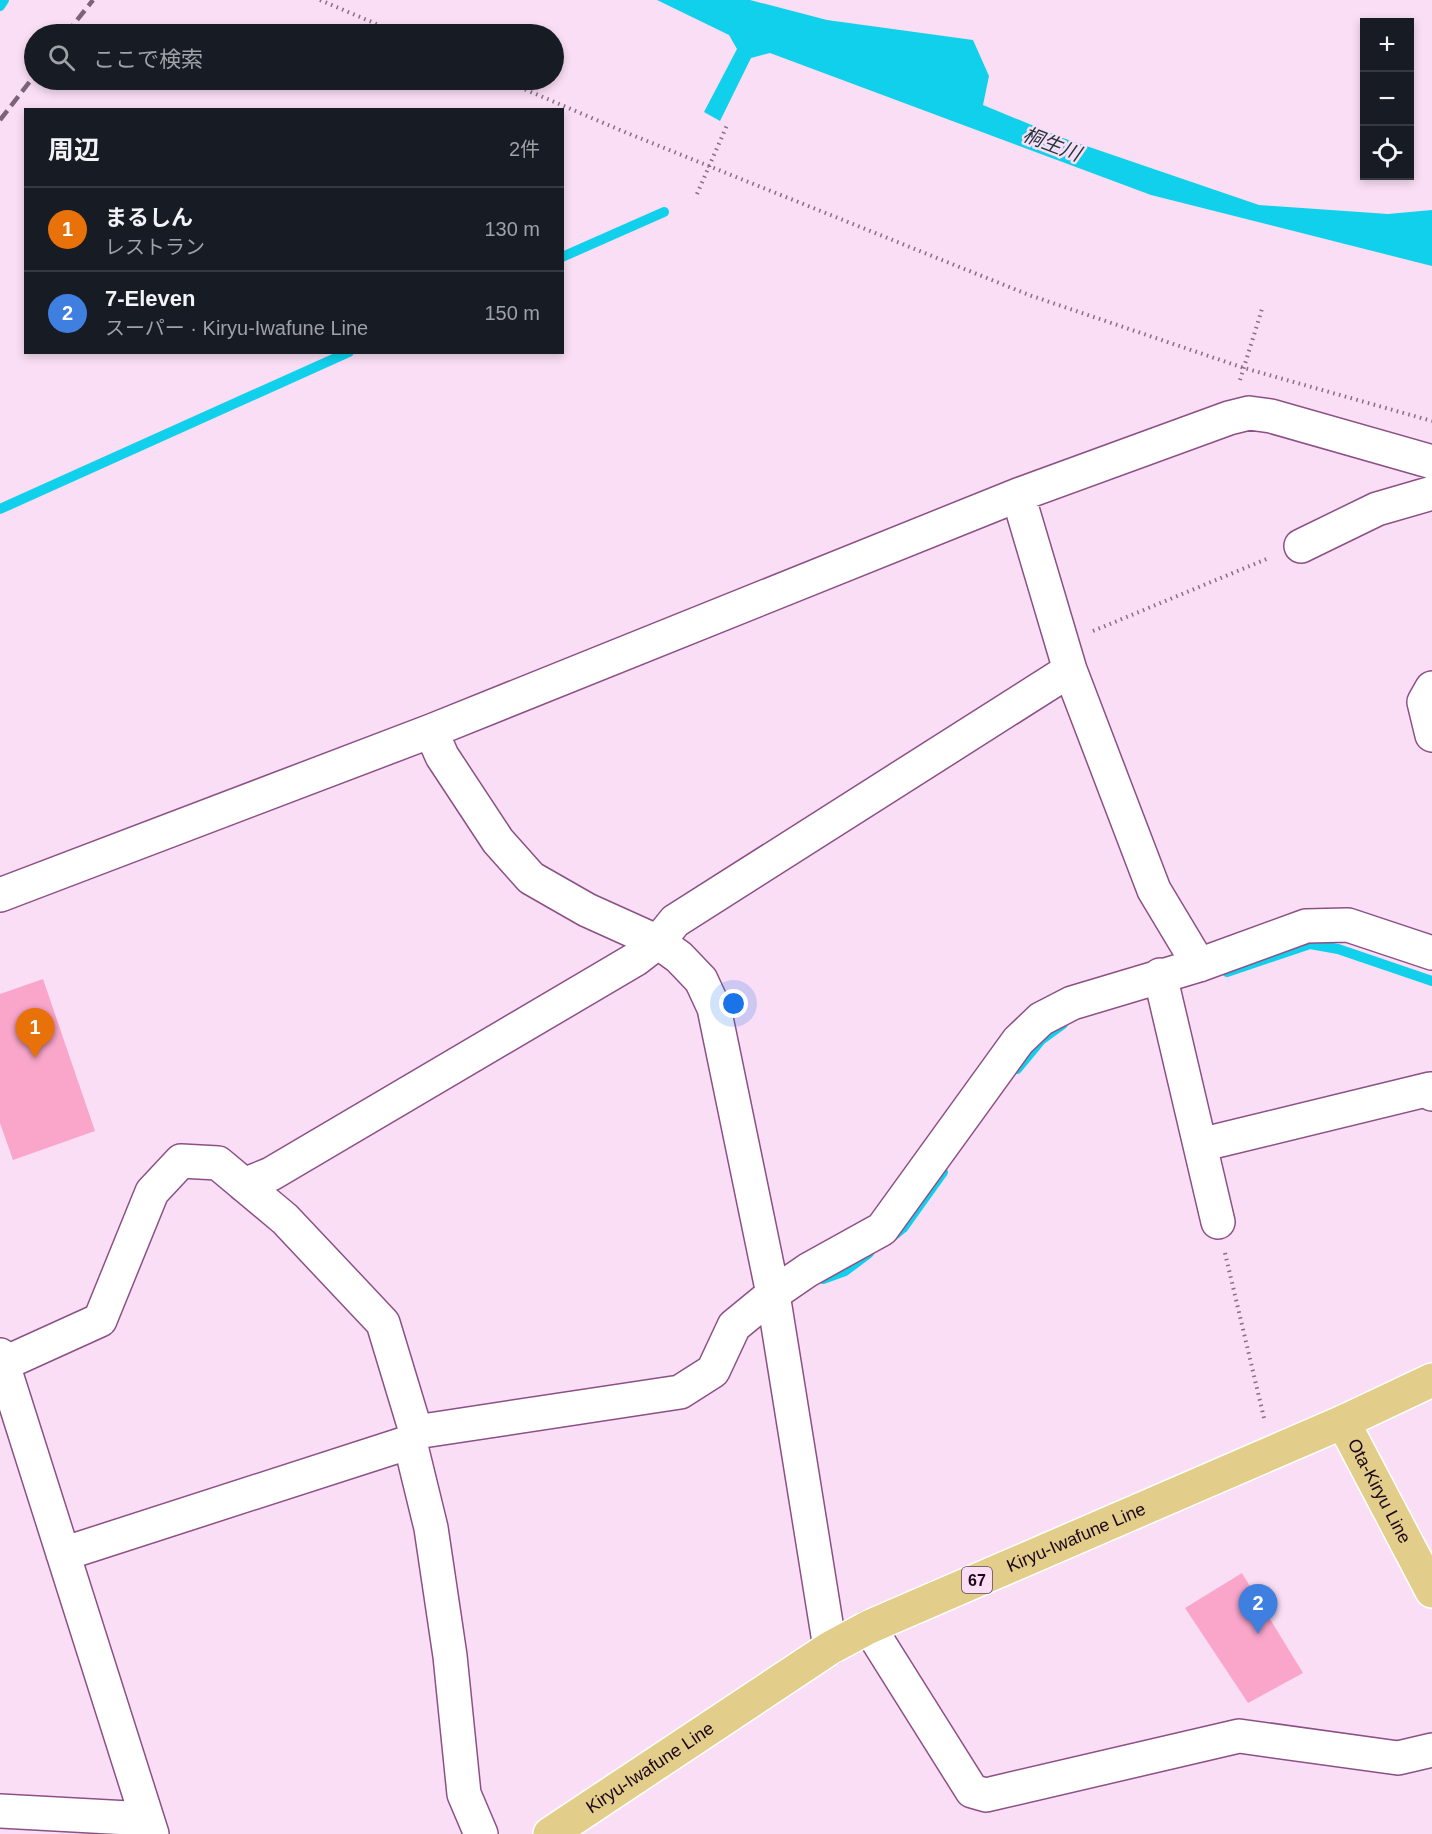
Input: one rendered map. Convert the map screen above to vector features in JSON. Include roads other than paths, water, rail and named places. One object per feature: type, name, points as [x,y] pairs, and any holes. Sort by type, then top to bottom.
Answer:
[{"type":"main road","name":"Kiryu-Iwafune Line","points":[[550,1834],[830,1648],[869,1627],[1343,1422],[1432,1380]]},
{"type":"main road","name":"Ota-Kiryu Line","points":[[1343,1422],[1432,1591]]},
{"type":"street","points":[[0,896],[430,731],[1018,495],[1229,418],[1249,413],[1271,416],[1432,462]]},
{"type":"street","points":[[1300,546],[1377,510],[1432,493]]},
{"type":"street","points":[[1018,495],[1071,670],[1154,890],[1199,965]]},
{"type":"street","points":[[244,1185],[271,1174],[636,959],[658,942],[675,921],[1071,670]]},
{"type":"street","points":[[1432,688],[1424,702],[1432,735]]},
{"type":"street","points":[[430,731],[442,756],[498,842],[531,878],[587,910],[658,942],[679,957],[701,980],[714,1008],[773,1294],[830,1648]]},
{"type":"street","points":[[63,1554],[413,1437],[680,1392],[713,1371],[734,1326],[773,1294],[808,1270],[882,1228],[1018,1041],[1041,1019],[1072,1003],[1199,965],[1306,926],[1348,925],[1432,952]]},
{"type":"street","points":[[1160,975],[1218,1222]]},
{"type":"street","points":[[1200,1145],[1430,1089],[1432,1094]]},
{"type":"street","points":[[0,1811],[150,1826],[1,1359],[100,1320],[152,1192],[181,1161],[218,1163],[285,1219],[383,1323],[413,1437],[431,1528],[450,1656],[464,1794],[481,1834]]},
{"type":"street","points":[[869,1627],[972,1791],[986,1795],[1239,1736],[1398,1758],[1432,1750]]},
{"type":"water","points":[[657,0],[750,0],[827,20],[973,40],[989,76],[983,105],[1063,138],[1259,205],[1388,214],[1432,210],[1432,266],[1151,195],[770,53],[751,58],[720,121],[704,112],[737,49],[729,35]]},
{"type":"waterway","name":"桐生川","points":[[0,6],[4,0]]},
{"type":"waterway","points":[[564,256],[664,212]]},
{"type":"waterway","points":[[0,509],[345,354]]},
{"type":"waterway","points":[[1227,972],[1310,944],[1338,949],[1432,981]]},
{"type":"waterway","points":[[1017,1069],[1041,1040],[1063,1024]]},
{"type":"waterway","points":[[892,1237],[903,1228],[943,1172]]},
{"type":"waterway","points":[[823,1279],[845,1271],[869,1253]]},
{"type":"railway","points":[[74,24],[93,0]]},
{"type":"railway","points":[[0,120],[24,89]]},
{"type":"place","name":"まるしん","points":[[35,1058]]},
{"type":"place","name":"7-Eleven","points":[[1258,1634]]}]
